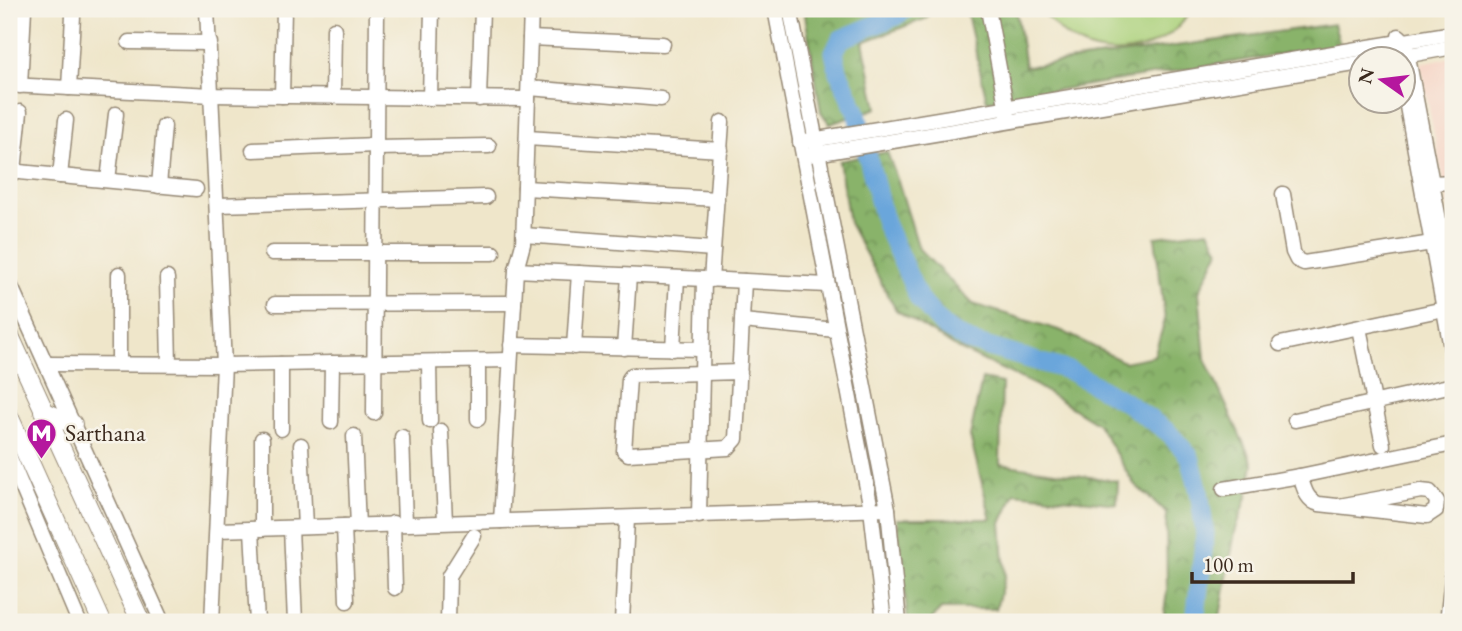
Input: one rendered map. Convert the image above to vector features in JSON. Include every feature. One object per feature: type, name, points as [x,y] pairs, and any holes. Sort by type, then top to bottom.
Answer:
[{"type":"main road","points":[[9,334],[141,622]]},
{"type":"main road","points":[[43,411],[73,424]]},
{"type":"main road","points":[[9,416],[17,455],[102,622]]},
{"type":"street","points":[[24,9],[15,85],[213,95],[479,99],[528,93],[661,99]]},
{"type":"street","points":[[207,9],[224,365],[212,622]]},
{"type":"street","points":[[282,96],[284,9]]},
{"type":"street","points":[[374,413],[377,9]]},
{"type":"street","points":[[430,98],[432,9]]},
{"type":"street","points":[[479,99],[482,9]]},
{"type":"street","points":[[501,521],[516,270],[524,235],[531,9]]},
{"type":"street","points":[[775,9],[871,509],[884,622]]},
{"type":"street","points":[[790,9],[888,509],[899,622]]},
{"type":"street","points":[[988,9],[1008,114]]},
{"type":"street","points":[[69,88],[73,16]]},
{"type":"street","points":[[333,96],[334,29]]},
{"type":"street","points":[[1416,47],[1453,33]]},
{"type":"street","points":[[530,38],[663,44]]},
{"type":"street","points":[[129,43],[210,43]]},
{"type":"street","points":[[1416,51],[1453,47]]},
{"type":"street","points":[[801,149],[1346,61]]},
{"type":"street","points":[[1008,114],[1346,65]]},
{"type":"street","points":[[20,112],[11,171],[196,189]]},
{"type":"street","points":[[108,180],[116,114]]},
{"type":"street","points":[[1416,115],[1453,293]]},
{"type":"street","points":[[1411,116],[1443,241],[1444,309],[1453,359]]},
{"type":"street","points":[[60,176],[66,120]]},
{"type":"street","points":[[699,516],[702,349],[713,249],[722,122]]},
{"type":"street","points":[[159,186],[164,125]]},
{"type":"street","points":[[527,138],[721,150]]},
{"type":"street","points":[[253,150],[489,146]]},
{"type":"street","points":[[1432,183],[1453,182]]},
{"type":"street","points":[[525,188],[717,199]]},
{"type":"street","points":[[1283,194],[1293,252],[1297,260],[1304,263],[1443,241]]},
{"type":"street","points":[[218,205],[486,197]]},
{"type":"street","points":[[524,235],[713,249]]},
{"type":"street","points":[[272,253],[493,253]]},
{"type":"street","points":[[516,270],[827,285]]},
{"type":"street","points":[[574,347],[579,273]]},
{"type":"street","points":[[119,274],[119,363]]},
{"type":"street","points":[[624,348],[629,276]]},
{"type":"street","points":[[167,278],[169,364]]},
{"type":"street","points":[[673,349],[677,278]]},
{"type":"street","points":[[740,372],[634,374],[631,376],[624,449],[628,454],[728,448],[734,443],[740,372],[744,281]]},
{"type":"street","points":[[9,282],[162,622]]},
{"type":"street","points":[[275,304],[514,303]]},
{"type":"street","points":[[1280,344],[1444,309]]},
{"type":"street","points":[[742,321],[836,330]]},
{"type":"street","points":[[1359,328],[1383,445]]},
{"type":"street","points":[[46,364],[224,365],[478,361],[511,353],[574,347],[702,349]]},
{"type":"street","points":[[478,361],[478,419]]},
{"type":"street","points":[[429,362],[445,522]]},
{"type":"street","points":[[331,422],[332,363]]},
{"type":"street","points":[[281,364],[281,429]]},
{"type":"street","points":[[1295,419],[1453,385]]},
{"type":"street","points":[[347,601],[354,436]]},
{"type":"street","points":[[395,587],[402,436]]},
{"type":"street","points":[[257,622],[257,529],[262,439]]},
{"type":"street","points":[[1224,489],[1453,444]]},
{"type":"street","points":[[295,622],[301,445]]},
{"type":"street","points":[[17,455],[79,622]]},
{"type":"street","points":[[1300,476],[1312,503],[1427,516],[1436,510],[1437,501],[1434,494],[1421,491],[1339,506]]},
{"type":"street","points":[[218,530],[888,509]]},
{"type":"street","points":[[622,622],[627,519]]},
{"type":"street","points":[[448,622],[449,576],[474,536]]},
{"type":"street","points":[[1447,622],[1453,569]]},
{"type":"shaded area","points":[[1453,57],[1453,228],[1420,63]]},
{"type":"green space","points":[[804,9],[935,9],[925,19],[863,42],[877,108],[830,124],[821,112]]},
{"type":"green space","points":[[966,9],[1016,9],[1025,67],[1334,24],[1340,45],[987,101]]},
{"type":"green space","points":[[1041,9],[1191,9],[1183,22],[1158,41],[1143,48],[1111,52],[1075,42],[1059,30]]},
{"type":"green space","points":[[887,152],[919,249],[973,304],[1062,331],[1124,362],[1154,356],[1165,320],[1155,237],[1209,230],[1219,250],[1199,292],[1205,359],[1253,464],[1247,497],[1235,532],[1219,622],[1163,622],[1167,590],[1166,512],[1134,484],[1098,424],[1035,385],[959,349],[896,310],[849,223],[839,161]]},
{"type":"green space","points":[[982,379],[1002,383],[1000,464],[1118,481],[1117,504],[1015,493],[1001,523],[1005,575],[996,609],[941,609],[929,622],[908,622],[897,519],[991,519],[970,436]]},
{"type":"waterway","points":[[906,9],[894,17],[841,39],[834,52],[838,71],[856,111],[885,223],[919,299],[943,326],[968,341],[1070,371],[1127,403],[1168,432],[1190,457],[1199,491],[1205,534],[1195,622]]},
{"type":"place","name":"Sarthana","points":[[42,460]]}]
